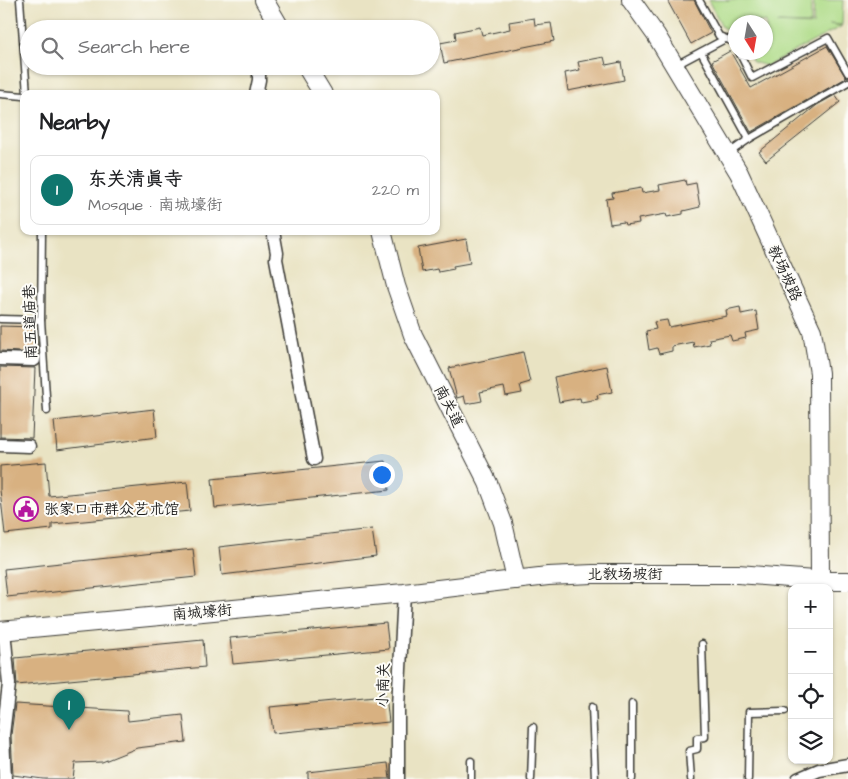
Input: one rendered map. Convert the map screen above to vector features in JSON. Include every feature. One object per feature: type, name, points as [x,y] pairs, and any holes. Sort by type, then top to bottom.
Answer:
[{"type":"street","points":[[264,0],[276,20]]},
{"type":"street","name":"教场坡路","points":[[631,0],[656,35],[739,173],[812,331],[819,373],[820,580]]},
{"type":"street","points":[[257,90],[259,75]]},
{"type":"street","points":[[311,75],[321,90]]},
{"type":"street","points":[[274,235],[277,253],[276,259],[314,459]]},
{"type":"street","name":"南关道","points":[[383,235],[396,286],[413,335],[488,483],[503,523],[516,580]]},
{"type":"street","points":[[0,359],[34,360]]},
{"type":"street","points":[[0,445],[29,446]]},
{"type":"street","name":"北教场坡街","points":[[404,593],[516,580],[592,574],[738,574],[848,581]]},
{"type":"street","name":"南城壕街","points":[[2,631],[404,593]]},
{"type":"street","name":"小南关","points":[[398,779],[398,706],[404,593]]},
{"type":"street","points":[[2,631],[9,684],[3,735],[5,779]]},
{"type":"street","points":[[798,779],[819,770],[848,765]]},
{"type":"lane","points":[[20,0],[21,20]]},
{"type":"lane","points":[[699,0],[719,36],[728,40]]},
{"type":"lane","points":[[743,60],[752,78],[828,38],[848,73]]},
{"type":"lane","points":[[675,66],[725,39]]},
{"type":"lane","points":[[701,52],[749,139]]},
{"type":"lane","points":[[26,75],[27,90]]},
{"type":"lane","points":[[728,154],[749,139],[848,82]]},
{"type":"lane","points":[[0,94],[20,96]]},
{"type":"lane","name":"南五道庙巷","points":[[42,235],[41,320],[47,411]]},
{"type":"lane","points":[[0,319],[41,320]]},
{"type":"lane","points":[[691,779],[689,751],[697,749],[697,738],[705,737],[702,644]]},
{"type":"lane","points":[[632,704],[632,779]]},
{"type":"lane","points":[[592,708],[595,779]]},
{"type":"lane","points":[[748,779],[749,712],[785,712]]},
{"type":"lane","points":[[531,779],[533,727]]},
{"type":"lane","points":[[471,761],[472,779]]},
{"type":"green space","points":[[708,0],[727,0],[728,2],[728,0],[811,0],[811,24],[777,23],[813,25],[814,0],[843,0],[842,25],[829,24],[842,26],[767,66],[752,60],[773,60],[773,15],[728,15],[728,30],[723,28]]},
{"type":"building","points":[[667,0],[694,0],[711,33],[691,44]]},
{"type":"building","points":[[534,18],[535,25],[551,23],[554,41],[444,63],[440,43],[456,40],[455,32],[480,27],[482,35],[510,29],[509,22]]},
{"type":"building","points":[[827,46],[846,78],[751,132],[712,61],[728,52],[728,60],[735,60],[751,88]]},
{"type":"building","points":[[604,57],[606,65],[621,62],[624,80],[568,91],[565,73],[580,70],[578,62]]},
{"type":"building","points":[[835,95],[840,102],[766,161],[759,152],[817,105]]},
{"type":"building","points":[[685,180],[686,185],[696,183],[700,207],[683,211],[683,214],[667,217],[666,214],[638,219],[639,223],[625,225],[624,222],[610,224],[606,199],[613,198],[612,193],[641,188],[642,193],[660,190],[659,185]]},
{"type":"building","points":[[466,239],[470,263],[453,266],[454,269],[438,272],[437,269],[422,272],[418,248]]},
{"type":"building","points":[[740,307],[741,314],[756,311],[759,330],[745,333],[746,338],[732,341],[730,335],[709,339],[710,344],[694,347],[693,342],[672,346],[672,351],[659,354],[657,348],[649,350],[646,331],[656,329],[654,322],[667,320],[669,327],[727,316],[726,310]]},
{"type":"building","points":[[0,326],[36,327],[38,353],[0,351]]},
{"type":"building","points":[[523,352],[530,382],[520,385],[522,393],[506,396],[504,387],[480,392],[482,401],[466,404],[464,396],[457,398],[449,368]]},
{"type":"building","points":[[607,366],[612,392],[597,395],[598,399],[581,402],[580,398],[559,402],[554,377]]},
{"type":"building","points":[[0,367],[35,368],[32,438],[0,437]]},
{"type":"building","points":[[154,409],[157,437],[57,450],[54,421]]},
{"type":"building","points":[[385,461],[389,490],[215,508],[212,479]]},
{"type":"building","points":[[46,462],[49,496],[187,482],[190,511],[52,524],[52,529],[5,534],[0,490],[0,466]]},
{"type":"building","points":[[372,529],[376,556],[222,575],[219,547]]},
{"type":"building","points":[[193,549],[196,577],[7,597],[4,569]]},
{"type":"building","points":[[386,623],[389,649],[233,664],[230,638]]},
{"type":"building","points":[[203,640],[205,667],[17,685],[15,658]]},
{"type":"building","points":[[386,696],[389,722],[273,733],[270,707]]},
{"type":"building","points":[[15,704],[127,711],[128,721],[183,715],[186,742],[137,748],[102,762],[75,763],[73,779],[43,779],[13,775],[11,735]]},
{"type":"building","points":[[388,763],[390,779],[308,779],[308,772]]},
{"type":"place","name":"张家口市群众艺术馆","points":[[26,509]]},
{"type":"place","name":"东关清真寺","points":[[69,730]]}]
